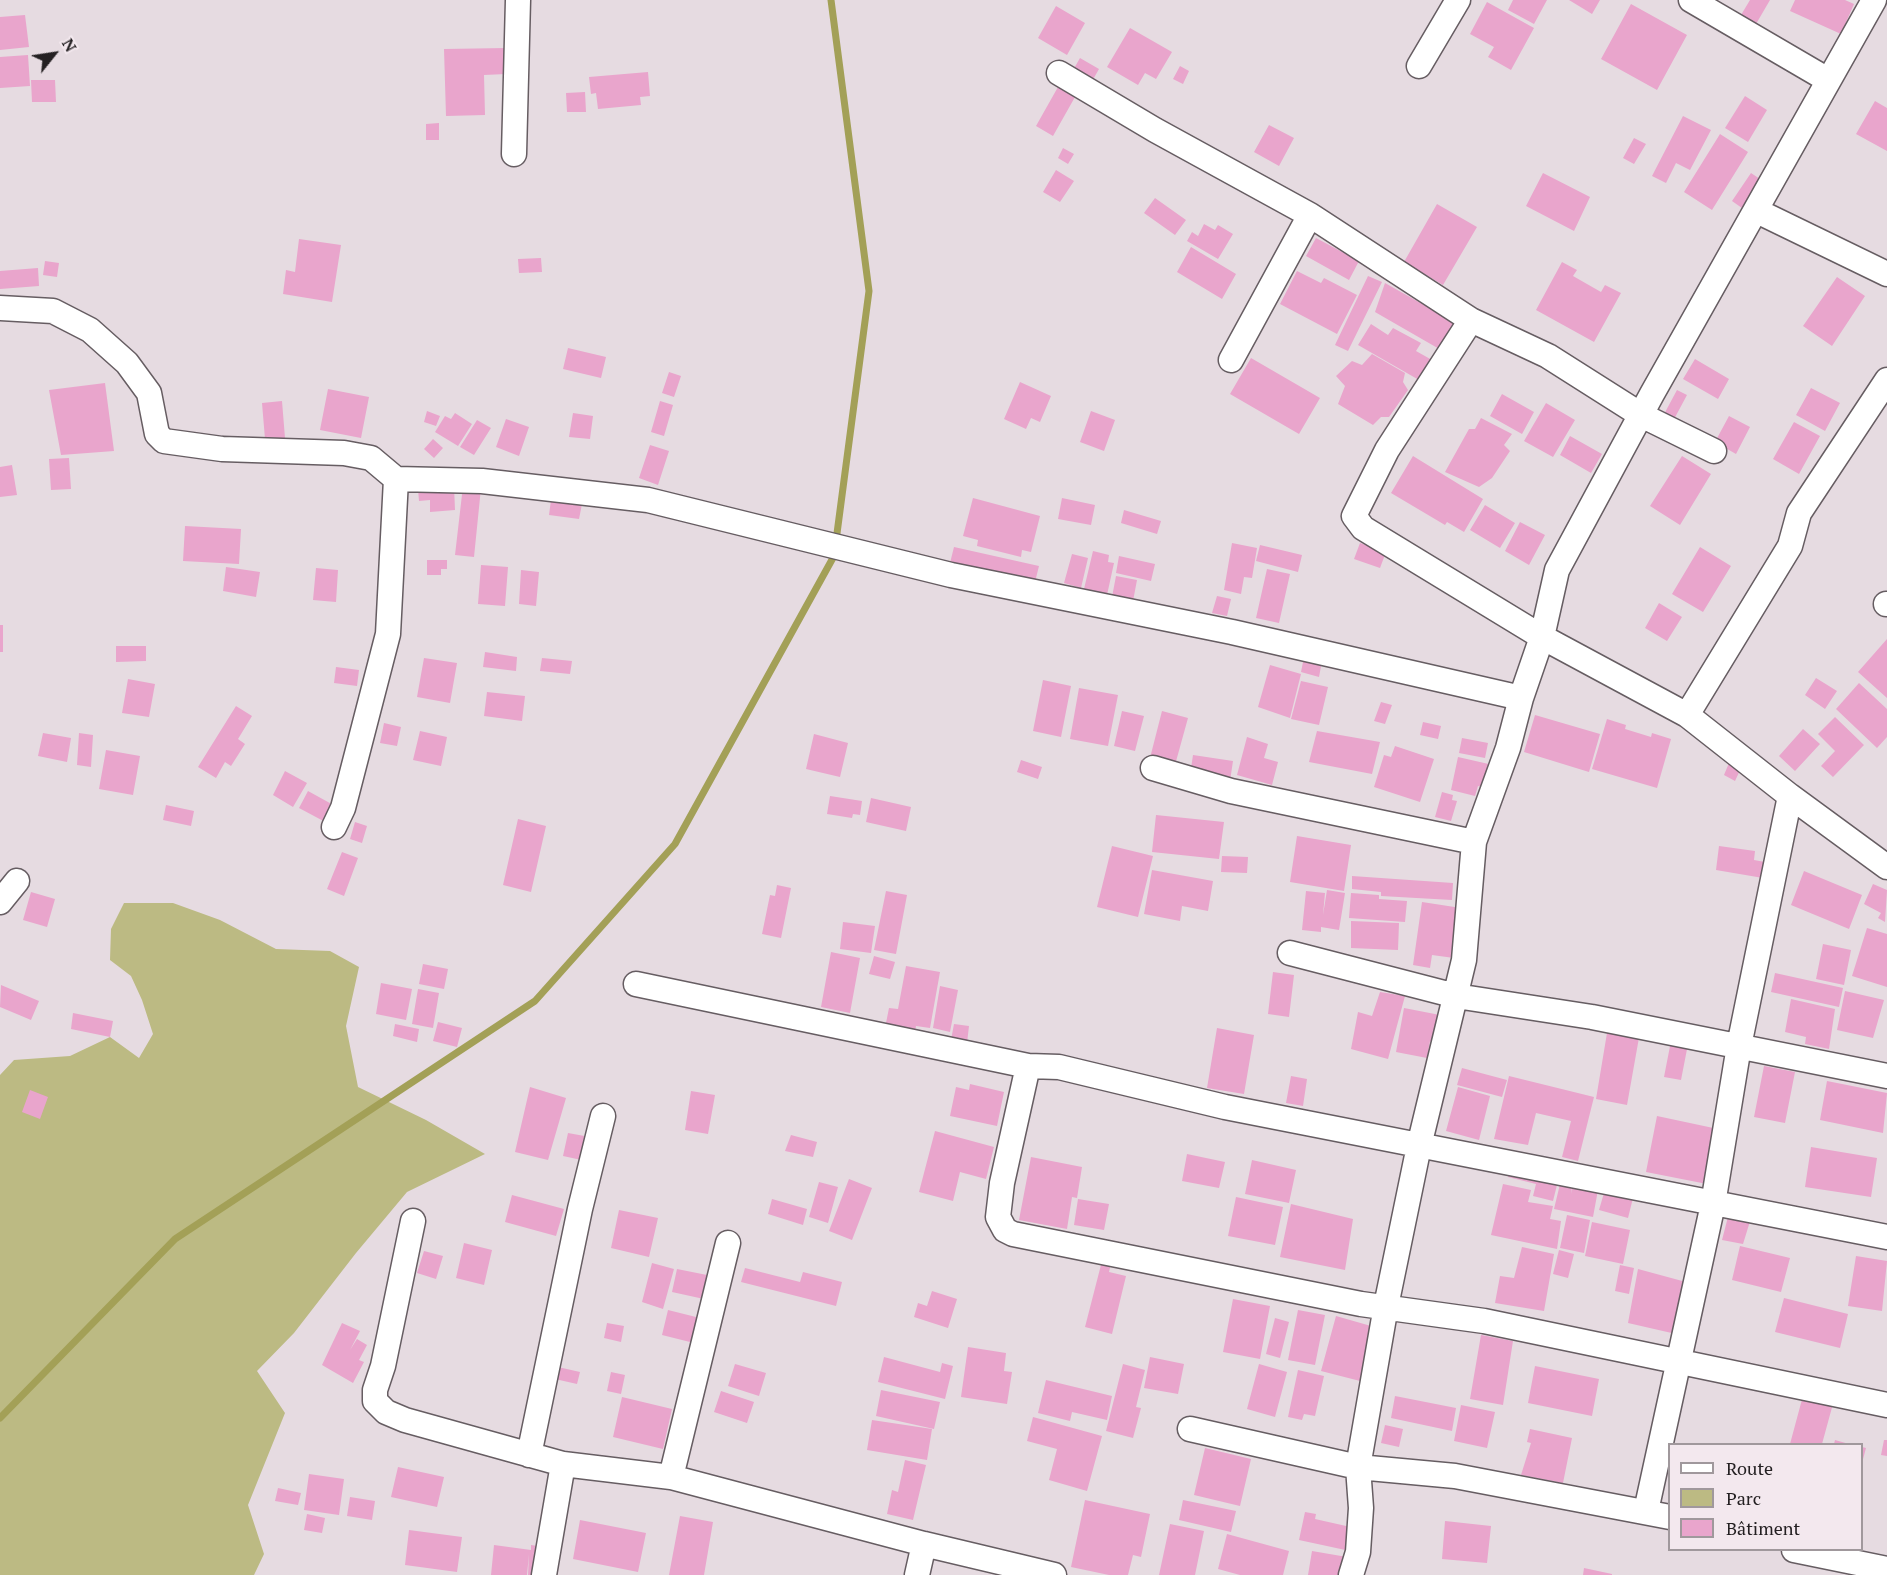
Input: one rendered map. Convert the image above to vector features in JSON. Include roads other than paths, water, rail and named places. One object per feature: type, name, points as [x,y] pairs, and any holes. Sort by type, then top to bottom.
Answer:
[{"type":"street","points":[[514,154],[518,0]]},
{"type":"street","points":[[1419,66],[1458,0]]},
{"type":"street","points":[[1691,0],[1828,80]]},
{"type":"street","points":[[1351,1575],[1358,1552],[1361,1508],[1358,1467],[1386,1306],[1419,1146],[1464,960],[1474,842],[1508,748],[1521,698],[1542,637],[1557,570],[1874,0]]},
{"type":"street","points":[[1059,73],[1155,130],[1310,215],[1471,320],[1548,356],[1641,416],[1714,451]]},
{"type":"street","points":[[1757,211],[1887,274]]},
{"type":"street","points":[[1230,360],[1310,215]]},
{"type":"street","points":[[0,309],[53,312],[90,330],[127,363],[149,393],[158,434],[164,441],[222,449],[344,453],[371,458],[396,479],[482,482],[648,500],[951,575],[1232,632],[1521,698]]},
{"type":"street","points":[[1471,320],[1387,450],[1354,516],[1363,528],[1542,637],[1687,715],[1790,796],[1887,867]]},
{"type":"street","points":[[1687,715],[1790,546],[1799,513],[1887,380]]},
{"type":"street","points":[[334,827],[343,808],[388,634],[396,479]]},
{"type":"street","points":[[1153,768],[1231,791],[1474,842]]},
{"type":"street","points":[[1646,1511],[1713,1204],[1739,1046],[1790,796]]},
{"type":"street","points":[[0,902],[17,881]]},
{"type":"street","points":[[1290,953],[1456,996],[1592,1017],[1887,1076]]},
{"type":"street","points":[[636,984],[1028,1066],[1059,1067],[1225,1107],[1887,1237]]},
{"type":"street","points":[[1028,1066],[1002,1183],[998,1217],[1005,1230],[1099,1252],[1361,1304],[1484,1321],[1887,1405]]},
{"type":"street","points":[[529,1455],[577,1221],[603,1116]]},
{"type":"street","points":[[413,1221],[375,1401],[386,1412],[405,1420],[563,1464],[671,1477],[924,1544],[1054,1575]]},
{"type":"street","points":[[671,1477],[728,1243]]},
{"type":"street","points":[[1190,1429],[1358,1467],[1455,1476],[1668,1516]]},
{"type":"street","points":[[544,1575],[563,1464]]},
{"type":"street","points":[[917,1575],[924,1544]]},
{"type":"street","points":[[1799,1551],[1887,1569]]},
{"type":"waterway","points":[[0,1418],[175,1239],[535,1001],[675,844],[834,556],[869,291],[831,0]]}]
